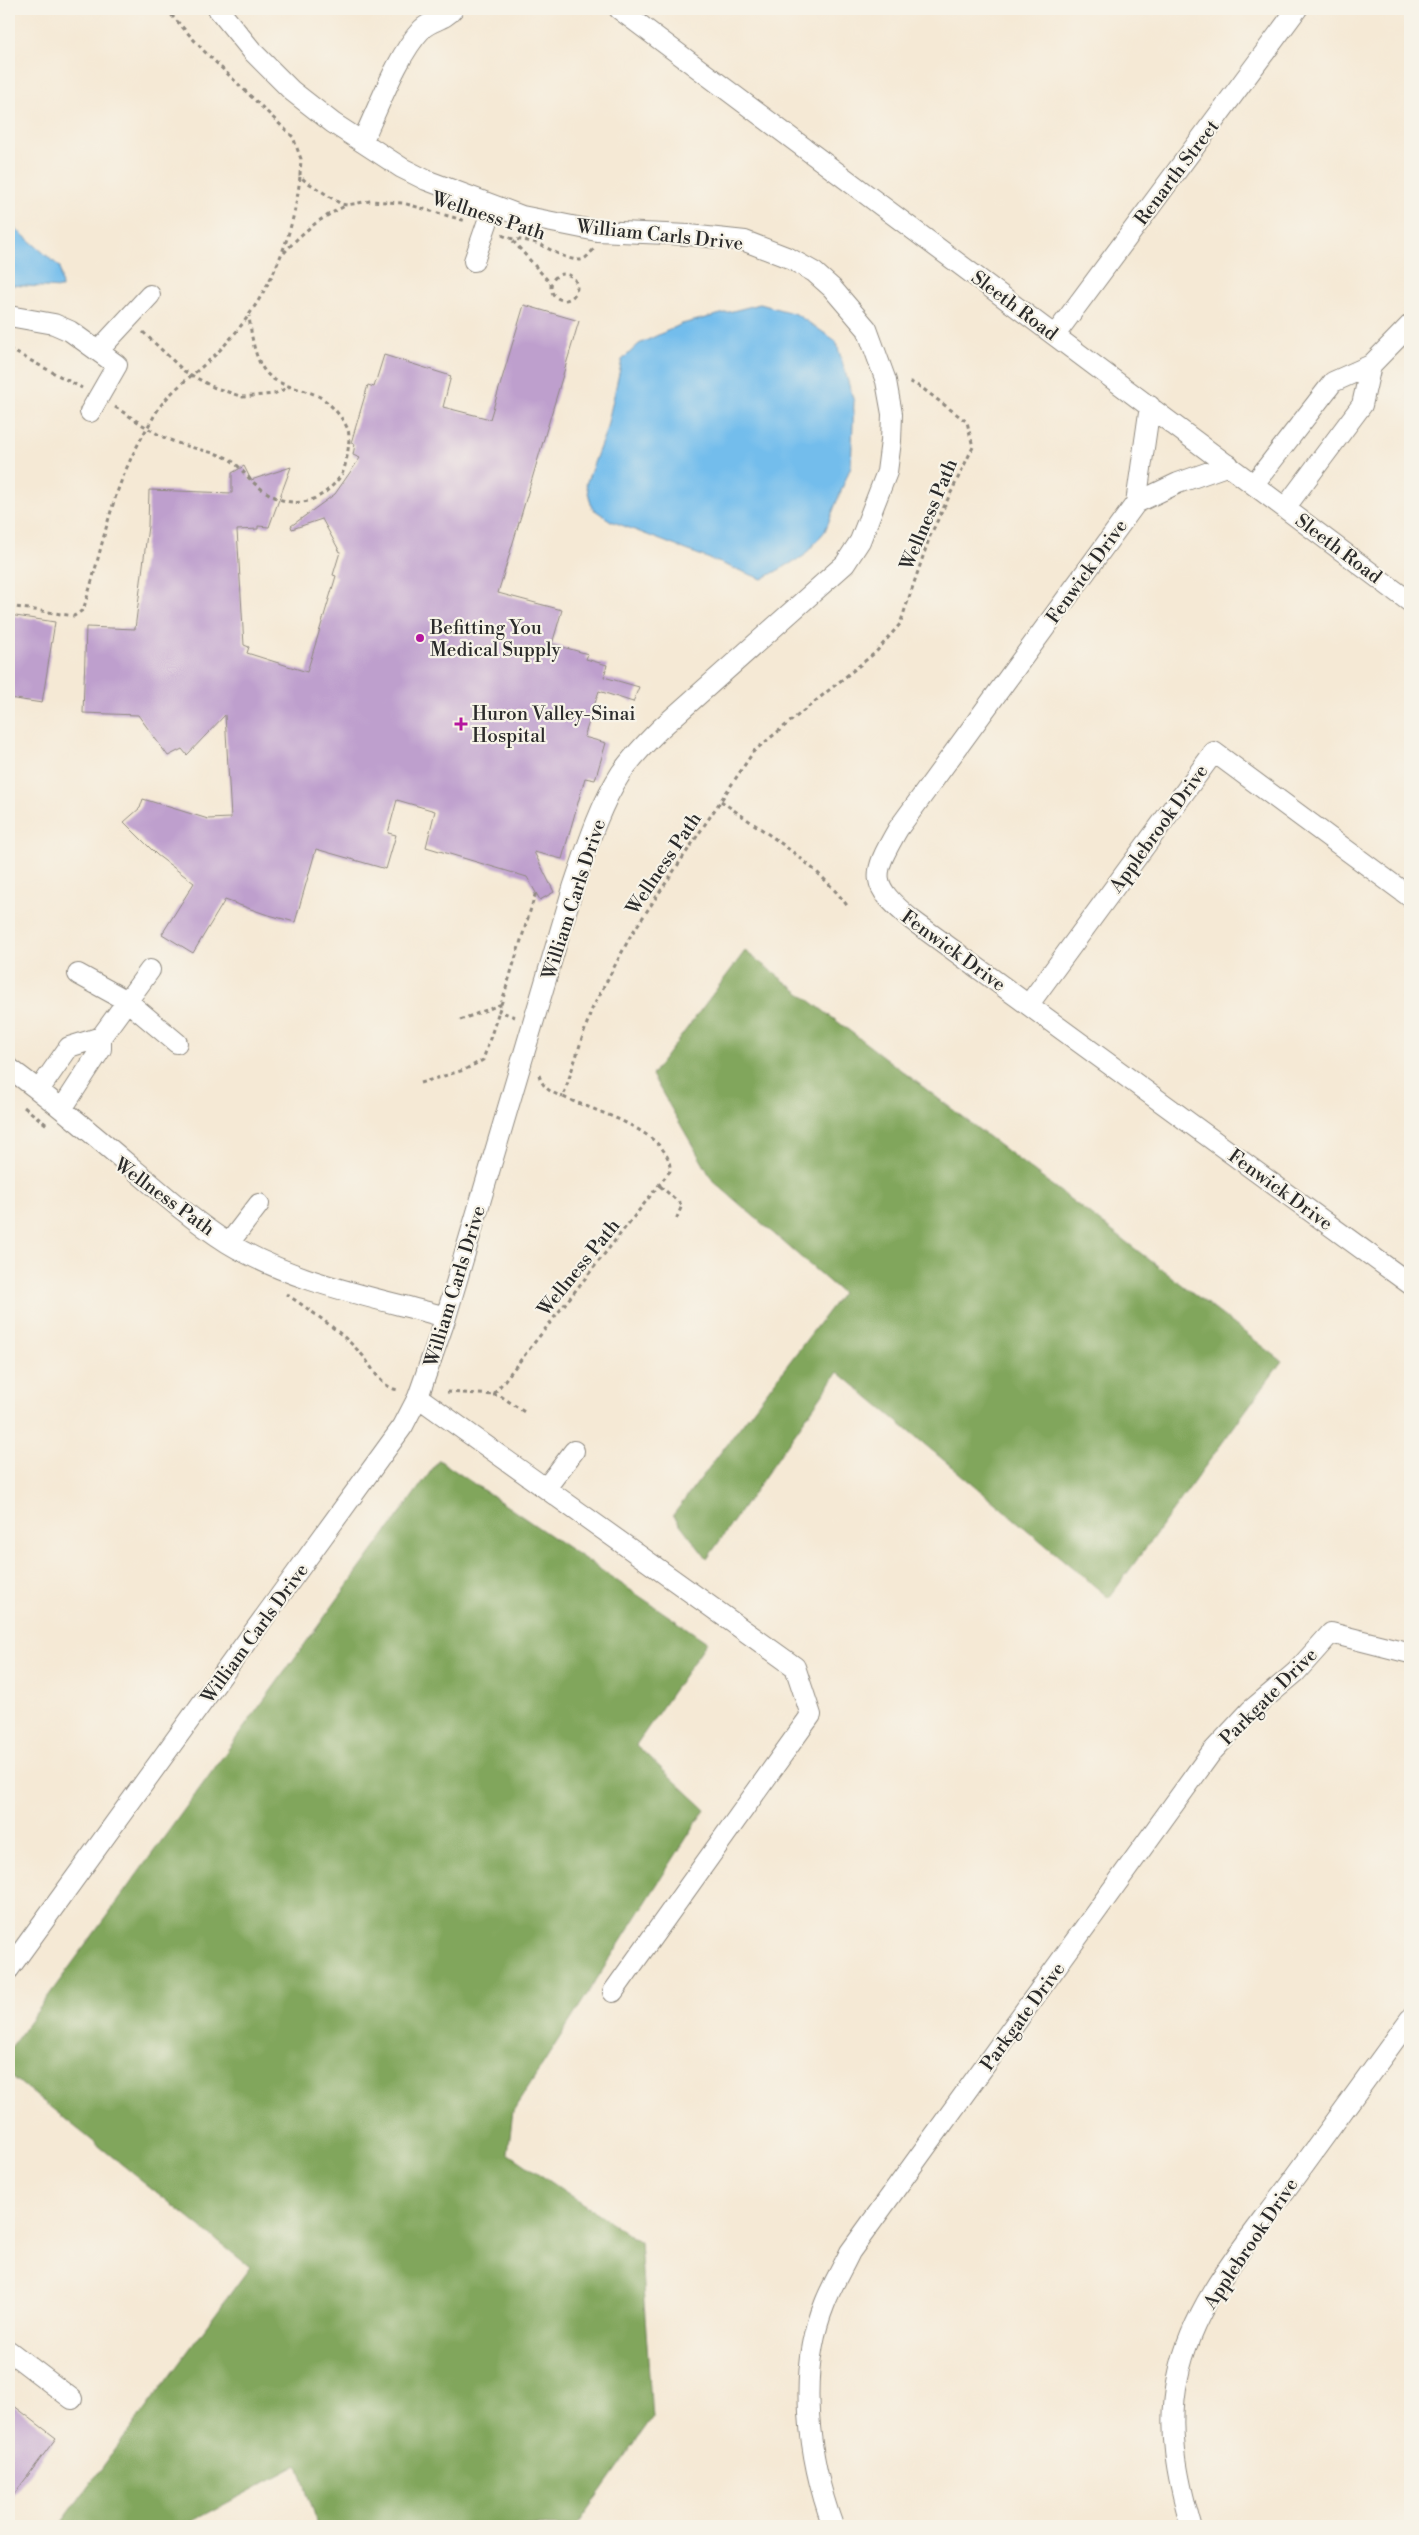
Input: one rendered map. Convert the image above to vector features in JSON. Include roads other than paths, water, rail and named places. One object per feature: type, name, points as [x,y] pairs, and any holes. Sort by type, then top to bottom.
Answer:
[{"type":"street","name":"William Carls Drive","points":[[9,1969],[403,1426],[419,1395],[446,1317],[584,854],[621,774],[638,751],[660,729],[846,564],[860,541],[887,472],[892,441],[892,414],[886,381],[867,329],[845,302],[814,272],[789,258],[745,241],[689,235],[597,231],[522,216],[402,168],[333,123],[292,91],[253,52],[218,9]]},
{"type":"street","points":[[362,142],[424,18],[448,16],[453,9]]},
{"type":"street","name":"Sleeth Road","points":[[619,9],[1410,602]]},
{"type":"street","name":"Renarth Street","points":[[1055,335],[1297,9]]},
{"type":"street","points":[[474,261],[493,206]]},
{"type":"street","points":[[89,402],[107,358],[150,295]]},
{"type":"street","points":[[9,316],[54,324],[70,332],[107,358]]},
{"type":"street","points":[[1254,484],[1333,382],[1371,365],[1410,325]]},
{"type":"street","points":[[1285,508],[1362,405],[1371,365]]},
{"type":"street","name":"Fenwick Drive","points":[[1150,406],[1136,503],[898,830],[882,857],[877,871],[882,888],[889,900],[1410,1284]]},
{"type":"street","name":"Fenwick Drive","points":[[1136,503],[1178,483],[1229,465]]},
{"type":"street","name":"Applebrook Drive","points":[[1028,1004],[1214,752],[1410,897]]},
{"type":"street","points":[[39,1090],[69,1047],[101,1037],[150,970]]},
{"type":"street","points":[[78,974],[127,1002],[177,1043]]},
{"type":"street","points":[[62,1109],[101,1049],[101,1037]]},
{"type":"street","points":[[9,1068],[39,1090],[194,1219],[229,1243],[263,1261],[306,1278],[446,1317]]},
{"type":"street","points":[[229,1243],[259,1204]]},
{"type":"street","points":[[419,1395],[795,1667],[811,1715],[613,1992]]},
{"type":"street","points":[[546,1488],[574,1451]]},
{"type":"street","name":"Parkgate Drive","points":[[833,2526],[821,2495],[810,2420],[809,2381],[813,2343],[825,2304],[850,2252],[1211,1753],[1228,1733],[1250,1710],[1296,1672],[1331,1633],[1410,1654]]},
{"type":"street","name":"Applebrook Drive","points":[[1191,2526],[1175,2460],[1173,2420],[1178,2376],[1191,2337],[1212,2293],[1410,2020]]},
{"type":"street","points":[[9,2351],[72,2398]]},
{"type":"water","points":[[9,223],[60,267],[62,288],[9,285]]},
{"type":"water","points":[[760,304],[796,314],[836,341],[854,402],[851,466],[825,531],[804,556],[762,579],[611,521],[592,508],[586,484],[606,431],[622,360],[639,344],[682,324]]},
{"type":"place","name":"Befitting You Medical Supply","points":[[420,638]]},
{"type":"place","name":"Huron Valley-Sinai Hospital","points":[[461,724]]}]
